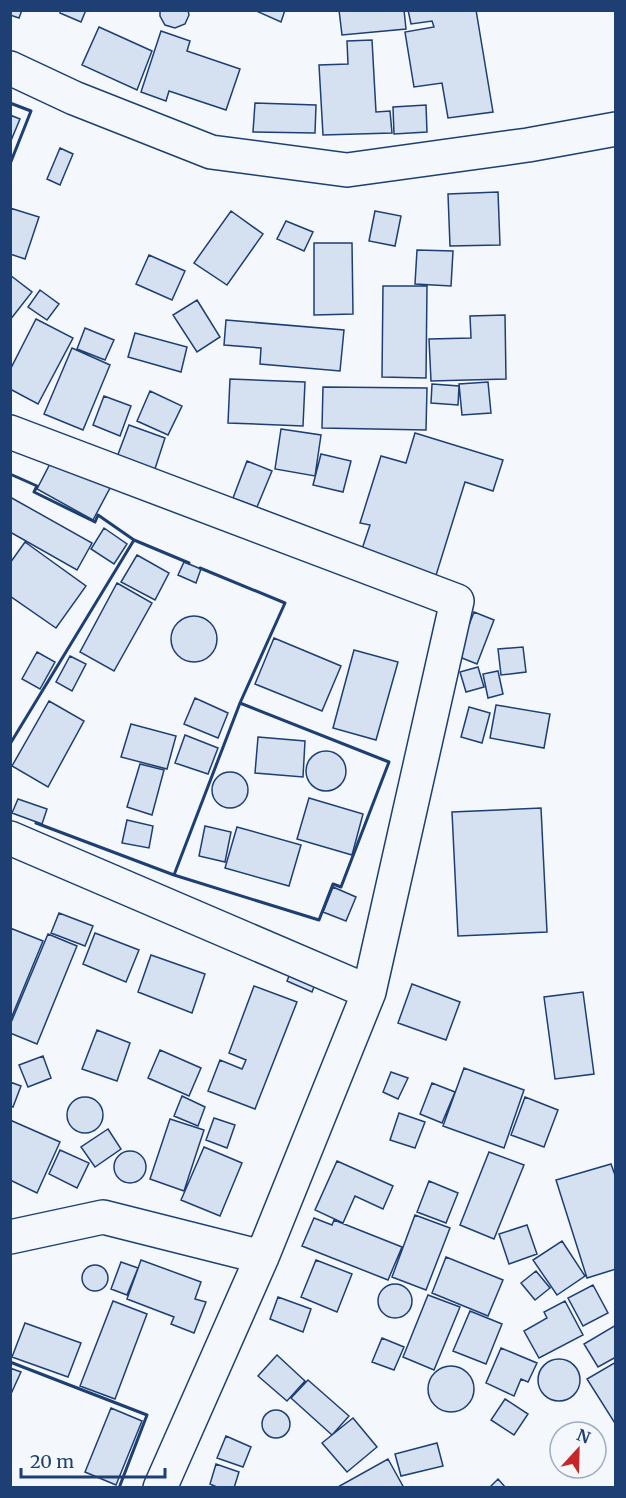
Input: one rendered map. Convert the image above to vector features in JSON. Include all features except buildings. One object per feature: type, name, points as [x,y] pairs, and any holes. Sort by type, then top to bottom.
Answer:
[{"type":"street","points":[[10,68],[75,98],[210,152],[347,170],[528,145],[615,129]]},
{"type":"street","points":[[10,432],[457,601],[369,992],[262,1257],[160,1488]]},
{"type":"street","points":[[10,838],[369,992]]},
{"type":"street","points":[[10,1237],[103,1217],[262,1257]]},
{"type":"wall","points":[[10,103],[31,111],[10,164]]},
{"type":"wall","points":[[10,474],[37,486],[34,492],[95,522],[98,515],[134,540]]},
{"type":"wall","points":[[10,744],[134,540],[189,563]]},
{"type":"wall","points":[[36,823],[174,875],[240,703],[285,603],[200,568]]},
{"type":"wall","points":[[240,703],[389,762],[341,887],[333,884],[319,920],[174,875],[240,703]]},
{"type":"wall","points":[[10,1362],[147,1415],[119,1488]]}]
